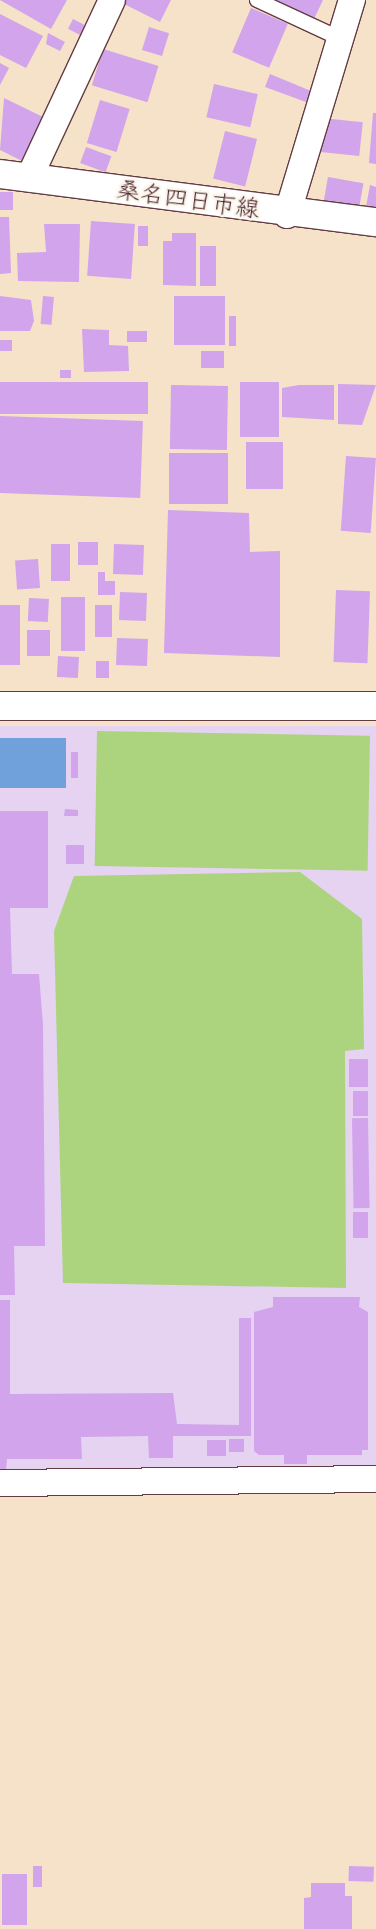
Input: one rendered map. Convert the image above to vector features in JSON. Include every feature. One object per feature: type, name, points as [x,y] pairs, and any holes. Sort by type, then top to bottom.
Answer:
[{"type":"main road","name":"桑名四日市線","points":[[0,174],[287,214],[376,222]]},
{"type":"main road","points":[[0,706],[376,706]]},
{"type":"street","points":[[29,178],[112,0]]},
{"type":"street","points":[[287,214],[352,0]]},
{"type":"street","points":[[0,1483],[376,1479]]},
{"type":"lane","points":[[257,0],[340,39]]},
{"type":"shaded area","points":[[0,726],[376,726],[376,1471],[0,1471]]},
{"type":"green space","points":[[97,731],[370,736],[368,871],[95,866]]},
{"type":"green space","points":[[300,872],[362,919],[364,1049],[345,1051],[346,1288],[63,1283],[54,931],[74,876]]},
{"type":"water","points":[[0,738],[66,738],[66,788],[0,788]]},
{"type":"building","points":[[0,0],[67,0],[51,29]]},
{"type":"building","points":[[124,0],[171,0],[160,22],[122,3]]},
{"type":"building","points":[[271,0],[323,0],[313,21]]},
{"type":"building","points":[[251,8],[288,24],[269,68],[232,52]]},
{"type":"building","points":[[0,14],[43,36],[26,68],[0,55]]},
{"type":"building","points":[[73,19],[89,27],[84,37],[68,29]]},
{"type":"building","points":[[149,27],[169,33],[162,56],[142,50]]},
{"type":"building","points":[[48,33],[65,42],[60,51],[46,44]]},
{"type":"building","points":[[103,49],[158,66],[147,102],[92,85]]},
{"type":"building","points":[[0,63],[9,68],[0,85]]},
{"type":"building","points":[[270,74],[311,91],[306,102],[265,87]]},
{"type":"building","points":[[214,84],[258,94],[250,127],[206,117]]},
{"type":"building","points":[[4,98],[43,117],[22,161],[0,150]]},
{"type":"building","points":[[100,100],[130,109],[116,152],[87,143]]},
{"type":"building","points":[[373,113],[376,113],[376,164],[369,163]]},
{"type":"building","points":[[322,118],[363,122],[359,156],[318,152]]},
{"type":"building","points":[[225,131],[257,139],[245,187],[213,179]]},
{"type":"building","points":[[86,147],[111,156],[106,172],[80,163]]},
{"type":"building","points":[[328,177],[363,183],[359,210],[323,204]]},
{"type":"building","points":[[370,185],[376,187],[376,209],[366,207]]},
{"type":"building","points":[[0,192],[13,192],[13,210],[0,210]]},
{"type":"building","points":[[0,217],[9,217],[11,273],[0,274]]},
{"type":"building","points":[[91,221],[135,224],[131,279],[87,276]]},
{"type":"building","points":[[44,224],[80,224],[79,282],[18,281],[17,253],[46,252]]},
{"type":"building","points":[[138,226],[148,226],[148,246],[138,246]]},
{"type":"building","points":[[172,233],[196,233],[196,286],[163,285],[163,241],[172,241]]},
{"type":"building","points":[[200,246],[216,246],[216,286],[200,286]]},
{"type":"building","points":[[0,296],[31,300],[34,321],[30,331],[0,331]]},
{"type":"building","points":[[43,296],[54,297],[52,325],[41,324]]},
{"type":"building","points":[[174,296],[225,296],[225,345],[174,345]]},
{"type":"building","points":[[229,316],[236,316],[236,346],[229,346]]},
{"type":"building","points":[[82,329],[109,330],[109,345],[128,346],[129,371],[84,372]]},
{"type":"building","points":[[127,331],[147,331],[147,342],[127,342]]},
{"type":"building","points":[[0,340],[12,340],[12,351],[0,351]]},
{"type":"building","points":[[201,351],[224,351],[224,368],[201,368]]},
{"type":"building","points":[[60,370],[71,370],[71,378],[60,378]]},
{"type":"building","points":[[0,382],[148,382],[148,414],[0,414]]},
{"type":"building","points":[[240,382],[279,382],[279,437],[240,437]]},
{"type":"building","points":[[338,384],[376,385],[362,425],[338,424]]},
{"type":"building","points":[[171,385],[228,386],[227,450],[170,449]]},
{"type":"building","points":[[299,385],[334,385],[334,420],[282,417],[282,388]]},
{"type":"building","points":[[0,416],[143,421],[140,498],[0,493]]},
{"type":"building","points":[[246,442],[283,442],[283,489],[246,489]]},
{"type":"building","points":[[169,453],[228,453],[228,504],[169,504]]},
{"type":"building","points":[[346,456],[376,458],[371,533],[341,531]]},
{"type":"building","points":[[168,510],[249,513],[250,552],[280,551],[280,657],[164,653]]},
{"type":"building","points":[[78,542],[98,542],[98,565],[78,565]]},
{"type":"building","points":[[51,544],[70,544],[70,581],[51,581]]},
{"type":"building","points":[[114,544],[144,545],[143,575],[113,574]]},
{"type":"building","points":[[38,559],[40,588],[17,590],[15,561]]},
{"type":"building","points":[[98,572],[105,572],[105,581],[115,581],[115,595],[98,595]]},
{"type":"building","points":[[336,590],[370,591],[367,663],[333,662]]},
{"type":"building","points":[[120,592],[147,593],[146,621],[119,620]]},
{"type":"building","points":[[61,597],[85,597],[85,651],[61,651]]},
{"type":"building","points":[[29,598],[49,599],[48,622],[28,621]]},
{"type":"building","points":[[0,605],[20,605],[20,665],[0,665]]},
{"type":"building","points":[[95,605],[112,605],[112,637],[95,637]]},
{"type":"building","points":[[27,630],[50,630],[50,656],[27,656]]},
{"type":"building","points":[[117,638],[148,639],[147,666],[116,665]]},
{"type":"building","points":[[58,656],[79,657],[78,678],[57,677]]},
{"type":"building","points":[[96,661],[109,661],[109,678],[96,678]]},
{"type":"building","points":[[71,752],[78,752],[78,778],[71,778]]},
{"type":"building","points":[[65,809],[78,810],[78,816],[64,816]]},
{"type":"building","points":[[0,811],[48,811],[48,908],[10,908],[12,974],[39,974],[43,1025],[45,1246],[14,1246],[15,1295],[0,1295]]},
{"type":"building","points":[[66,845],[84,845],[84,864],[66,864]]},
{"type":"building","points":[[349,1059],[368,1059],[368,1087],[349,1087]]},
{"type":"building","points":[[353,1091],[368,1091],[368,1116],[353,1116]]},
{"type":"building","points":[[352,1118],[368,1118],[370,1208],[354,1208]]},
{"type":"building","points":[[353,1212],[368,1212],[368,1238],[353,1238]]},
{"type":"building","points":[[273,1297],[360,1297],[359,1307],[368,1312],[368,1450],[362,1450],[362,1455],[307,1455],[307,1464],[284,1464],[284,1455],[259,1455],[254,1451],[254,1312],[273,1307]]},
{"type":"building","points":[[0,1300],[10,1300],[10,1394],[173,1393],[177,1424],[239,1425],[239,1318],[251,1318],[251,1436],[173,1436],[173,1458],[149,1458],[148,1436],[81,1437],[82,1459],[7,1459],[6,1470],[0,1470]]},
{"type":"building","points":[[229,1439],[244,1439],[244,1452],[229,1452]]},
{"type":"building","points":[[207,1440],[226,1440],[226,1456],[207,1456]]},
{"type":"building","points":[[33,1866],[42,1866],[42,1887],[33,1887]]},
{"type":"building","points":[[349,1866],[374,1867],[373,1882],[348,1881]]},
{"type":"building","points":[[2,1874],[27,1874],[27,1925],[2,1925]]},
{"type":"building","points":[[311,1883],[345,1883],[345,1896],[352,1896],[352,1929],[304,1929],[304,1898],[311,1897]]}]
